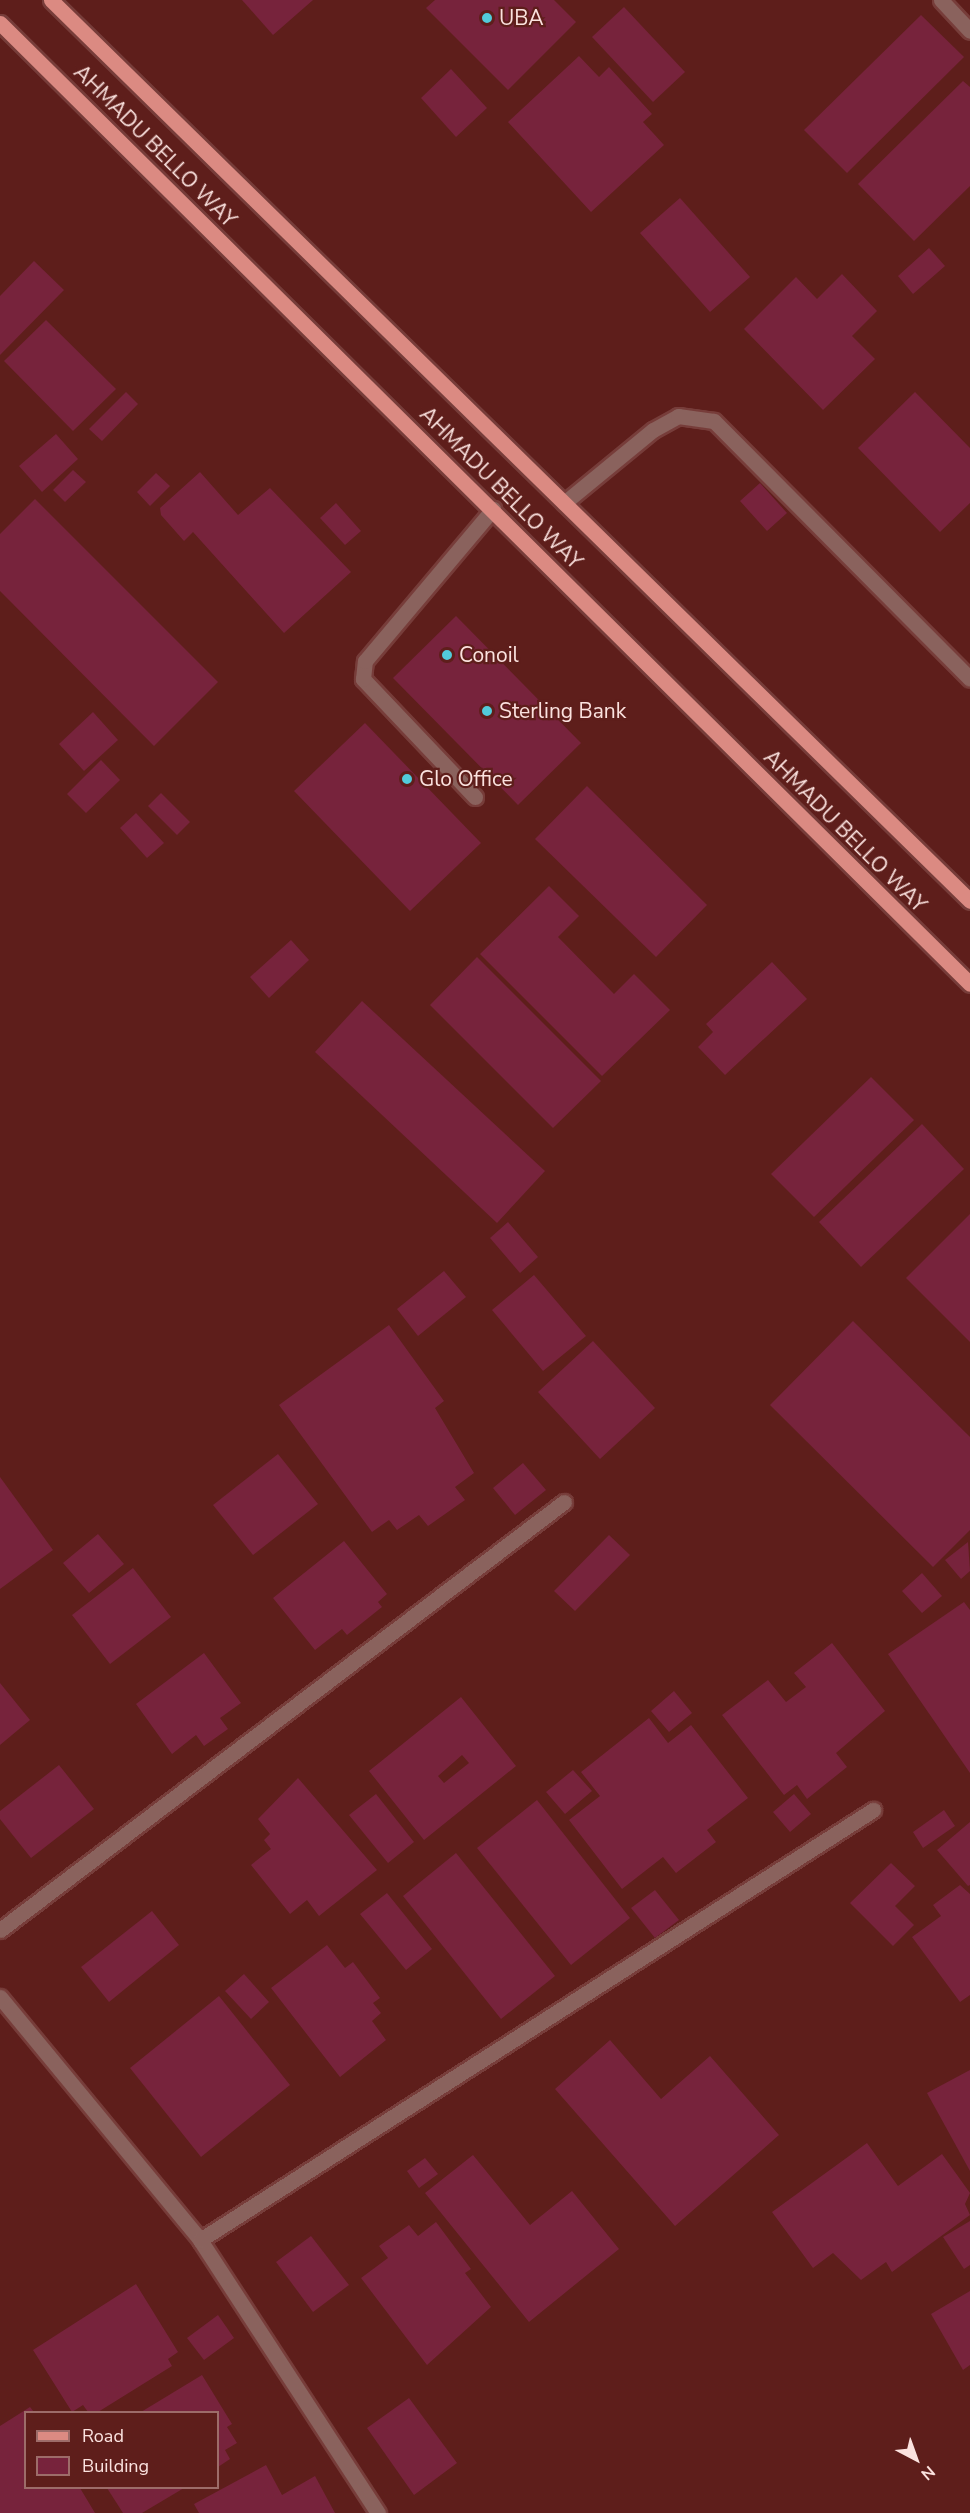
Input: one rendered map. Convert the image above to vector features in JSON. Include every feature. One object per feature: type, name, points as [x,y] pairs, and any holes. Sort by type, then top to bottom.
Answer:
[{"type":"main road","name":"AHMADU BELLO WAY","points":[[51,0],[970,902]]},
{"type":"main road","name":"AHMADU BELLO WAY","points":[[0,23],[970,984]]},
{"type":"street","points":[[941,0],[970,31]]},
{"type":"street","points":[[564,503],[652,430],[678,416],[714,421],[970,679]]},
{"type":"street","points":[[475,797],[363,679],[365,661],[493,509]]},
{"type":"street","points":[[0,1930],[564,1502]]},
{"type":"street","points":[[200,2240],[873,1810]]},
{"type":"street","points":[[2,2003],[200,2240],[378,2513]]},
{"type":"building","points":[[242,0],[313,0],[273,35]]},
{"type":"building","points":[[435,0],[554,0],[576,22],[508,90],[426,8]]},
{"type":"building","points":[[624,7],[685,72],[653,102],[592,37]]},
{"type":"building","points":[[921,15],[964,57],[847,173],[804,130]]},
{"type":"building","points":[[579,56],[599,77],[609,67],[652,114],[643,122],[664,145],[591,212],[508,122]]},
{"type":"building","points":[[451,69],[487,108],[456,137],[421,98]]},
{"type":"building","points":[[963,81],[970,87],[970,186],[914,241],[858,184]]},
{"type":"building","points":[[680,198],[750,277],[710,312],[640,233]]},
{"type":"building","points":[[929,248],[945,266],[913,294],[898,276]]},
{"type":"building","points":[[34,261],[64,290],[0,355],[0,296]]},
{"type":"building","points":[[842,274],[877,311],[852,336],[875,359],[823,410],[744,329],[796,277],[817,299]]},
{"type":"building","points":[[46,320],[116,389],[73,431],[4,361]]},
{"type":"building","points":[[126,392],[138,404],[102,441],[89,429]]},
{"type":"building","points":[[915,392],[970,448],[970,503],[940,532],[858,448]]},
{"type":"building","points":[[56,434],[78,459],[42,492],[19,466]]},
{"type":"building","points":[[73,470],[86,482],[65,502],[53,490]]},
{"type":"building","points":[[200,472],[238,515],[270,488],[351,572],[284,633],[193,532],[184,541],[161,515],[160,508]]},
{"type":"building","points":[[156,473],[170,486],[150,506],[137,492]]},
{"type":"building","points":[[760,483],[787,513],[767,531],[740,501]]},
{"type":"building","points":[[35,499],[218,682],[154,746],[0,591],[0,534]]},
{"type":"building","points":[[336,503],[361,531],[345,545],[320,518]]},
{"type":"building","name":"Sterling Bank","points":[[456,616],[581,743],[518,805],[393,678]]},
{"type":"building","points":[[93,712],[118,740],[84,771],[59,744]]},
{"type":"building","points":[[365,723],[481,843],[410,911],[294,791]]},
{"type":"building","points":[[101,760],[120,780],[86,813],[67,794]]},
{"type":"building","points":[[587,786],[707,905],[656,957],[535,839]]},
{"type":"building","points":[[161,793],[190,822],[177,835],[148,806]]},
{"type":"building","points":[[136,813],[164,843],[147,858],[120,828]]},
{"type":"building","points":[[549,886],[579,916],[558,937],[614,994],[634,974],[670,1010],[602,1076],[480,954]]},
{"type":"building","points":[[291,940],[309,960],[269,998],[250,977]]},
{"type":"building","points":[[477,957],[601,1081],[553,1128],[430,1005]]},
{"type":"building","points":[[772,962],[807,999],[725,1075],[698,1047],[713,1032],[706,1024]]},
{"type":"building","points":[[362,1001],[545,1171],[497,1223],[315,1052]]},
{"type":"building","points":[[871,1077],[914,1120],[814,1217],[771,1174]]},
{"type":"building","points":[[922,1124],[964,1169],[861,1267],[819,1222]]},
{"type":"building","points":[[970,1214],[970,1342],[906,1278]]},
{"type":"building","points":[[508,1222],[538,1257],[520,1273],[490,1238]]},
{"type":"building","points":[[444,1271],[466,1297],[418,1336],[397,1309]]},
{"type":"building","points":[[534,1275],[586,1336],[543,1371],[492,1310]]},
{"type":"building","points":[[853,1321],[970,1437],[970,1530],[933,1567],[770,1405]]},
{"type":"building","points":[[389,1325],[444,1401],[435,1408],[474,1473],[455,1487],[465,1500],[428,1526],[419,1515],[397,1530],[389,1520],[372,1532],[279,1405]]},
{"type":"building","points":[[593,1341],[655,1408],[600,1459],[538,1392]]},
{"type":"building","points":[[278,1454],[318,1504],[253,1555],[213,1505]]},
{"type":"building","points":[[523,1463],[546,1490],[515,1515],[493,1488]]},
{"type":"building","points":[[0,1477],[53,1550],[0,1589]]},
{"type":"building","points":[[98,1534],[124,1564],[89,1593],[63,1563]]},
{"type":"building","points":[[609,1535],[630,1555],[575,1611],[554,1591]]},
{"type":"building","points":[[344,1541],[387,1594],[378,1602],[382,1607],[347,1635],[342,1629],[315,1650],[273,1598]]},
{"type":"building","points":[[968,1542],[970,1571],[961,1579],[945,1560]]},
{"type":"building","points":[[133,1568],[171,1617],[110,1664],[72,1615]]},
{"type":"building","points":[[922,1573],[942,1596],[922,1613],[902,1591]]},
{"type":"building","points":[[964,1602],[970,1610],[970,1773],[888,1654]]},
{"type":"building","points":[[832,1643],[885,1711],[836,1753],[847,1767],[807,1799],[797,1785],[784,1795],[722,1715],[768,1680],[786,1702],[806,1687],[794,1673]]},
{"type":"building","points":[[204,1653],[241,1703],[220,1718],[228,1729],[204,1746],[196,1735],[172,1754],[136,1704]]},
{"type":"building","points":[[0,1683],[30,1720],[0,1745]]},
{"type":"building","points":[[674,1691],[692,1713],[669,1732],[651,1711]]},
{"type":"building","points":[[461,1697],[516,1766],[424,1840],[369,1771]],"holes":[[[462,1755],[469,1763],[444,1783],[438,1776]]]},
{"type":"building","points":[[649,1718],[668,1743],[691,1725],[748,1798],[707,1830],[716,1842],[676,1873],[663,1857],[622,1889],[569,1820],[600,1796],[581,1772]]},
{"type":"building","points":[[59,1765],[94,1809],[31,1858],[0,1819],[0,1811]]},
{"type":"building","points":[[573,1770],[592,1791],[565,1814],[546,1792]]},
{"type":"building","points":[[298,1778],[377,1870],[319,1916],[307,1900],[290,1914],[251,1865],[271,1849],[264,1840],[270,1834],[258,1819]]},
{"type":"building","points":[[376,1794],[414,1842],[388,1863],[349,1815]]},
{"type":"building","points":[[794,1794],[811,1814],[790,1832],[773,1812]]},
{"type":"building","points":[[537,1800],[630,1918],[571,1965],[477,1848]]},
{"type":"building","points":[[944,1810],[955,1826],[923,1848],[913,1832]]},
{"type":"building","points":[[970,1822],[970,1885],[968,1886],[937,1850]]},
{"type":"building","points":[[456,1853],[555,1976],[501,2019],[403,1896]]},
{"type":"building","points":[[891,1863],[915,1886],[895,1906],[914,1925],[893,1946],[850,1903]]},
{"type":"building","points":[[960,1885],[970,1894],[970,1995],[960,2002],[912,1937],[941,1916],[933,1905]]},
{"type":"building","points":[[655,1890],[679,1920],[655,1938],[631,1908]]},
{"type":"building","points":[[387,1893],[432,1949],[406,1970],[360,1914]]},
{"type":"building","points":[[152,1911],[179,1945],[109,2002],[81,1967]]},
{"type":"building","points":[[327,1945],[345,1968],[353,1962],[380,1998],[373,2003],[381,2013],[372,2021],[386,2040],[340,2077],[271,1988]]},
{"type":"building","points":[[244,1974],[269,2002],[251,2019],[225,1991]]},
{"type":"building","points":[[219,1996],[290,2085],[201,2157],[130,2068]]},
{"type":"building","points":[[610,2040],[661,2099],[710,2056],[779,2135],[675,2226],[555,2089]]},
{"type":"building","points":[[970,2070],[970,2171],[927,2093]]},
{"type":"building","points":[[867,2143],[898,2186],[942,2154],[970,2193],[965,2204],[970,2215],[892,2272],[886,2262],[861,2280],[833,2253],[813,2268],[772,2212]]},
{"type":"building","points":[[473,2155],[530,2225],[572,2191],[619,2249],[529,2322],[425,2193]]},
{"type":"building","points":[[425,2158],[438,2174],[419,2188],[407,2171]]},
{"type":"building","points":[[970,2221],[970,2265],[964,2269],[943,2237]]},
{"type":"building","points":[[436,2222],[471,2269],[465,2273],[491,2307],[427,2365],[361,2278],[388,2258],[379,2246],[409,2225],[418,2236]]},
{"type":"building","points":[[311,2236],[349,2285],[313,2312],[276,2262]]},
{"type":"building","points":[[136,2284],[178,2352],[168,2359],[172,2366],[100,2411],[87,2411],[83,2405],[71,2411],[33,2350]]},
{"type":"building","points":[[970,2291],[970,2365],[963,2370],[931,2314]]},
{"type":"building","points":[[218,2315],[234,2338],[204,2360],[187,2338]]},
{"type":"building","points":[[202,2375],[232,2424],[227,2427],[237,2443],[225,2450],[230,2459],[219,2466],[219,2411],[143,2411]]},
{"type":"building","points":[[409,2398],[457,2463],[414,2495],[367,2428]]},
{"type":"building","points":[[30,2407],[33,2411],[24,2411],[24,2489],[81,2489],[95,2513],[0,2513],[0,2426]]},
{"type":"building","points":[[266,2465],[282,2495],[315,2476],[335,2513],[199,2513],[194,2504]]},
{"type":"building","points":[[108,2489],[182,2489],[142,2513],[123,2513]]},
{"type":"place","name":"UBA","points":[[487,18]]},
{"type":"place","name":"Conoil","points":[[447,655]]},
{"type":"place","name":"Sterling Bank","points":[[487,711]]},
{"type":"place","name":"Glo Office","points":[[407,779]]}]
